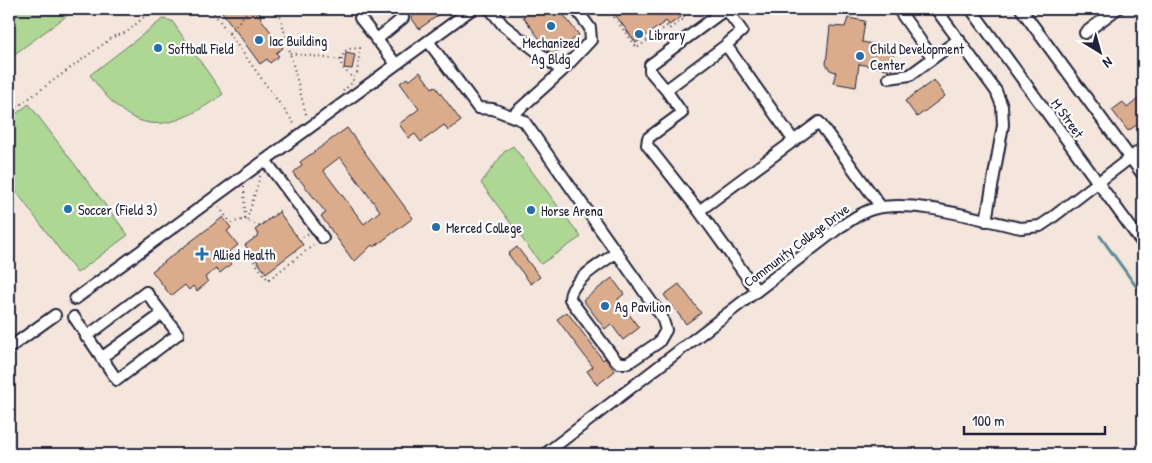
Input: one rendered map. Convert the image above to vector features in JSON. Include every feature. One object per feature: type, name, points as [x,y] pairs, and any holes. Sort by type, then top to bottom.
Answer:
[{"type":"street","points":[[376,40],[403,18],[401,9]]},
{"type":"street","points":[[76,299],[472,9]]},
{"type":"street","points":[[490,9],[502,25],[562,70]]},
{"type":"street","points":[[513,115],[562,70],[591,40],[590,28],[576,9]]},
{"type":"street","points":[[666,90],[742,31],[726,9],[650,65],[650,72],[666,90],[682,113],[648,138],[647,145],[699,211],[757,291]]},
{"type":"street","points":[[898,9],[932,57]]},
{"type":"street","points":[[936,9],[996,91],[1002,106],[1003,126],[986,221]]},
{"type":"street","name":"M Street","points":[[971,9],[1143,244]]},
{"type":"street","name":"M Street","points":[[1021,9],[1143,175]]},
{"type":"street","points":[[1085,33],[1117,9]]},
{"type":"street","points":[[360,18],[396,64]]},
{"type":"street","points":[[889,78],[910,75],[932,57],[959,40]]},
{"type":"street","points":[[428,41],[478,108],[493,109],[513,115],[524,121],[617,252],[666,324],[665,334],[659,342],[628,364],[619,363],[613,358],[570,299],[571,291],[580,279],[617,252]]},
{"type":"street","points":[[726,45],[794,141]]},
{"type":"street","points":[[699,211],[820,122],[881,207]]},
{"type":"street","name":"Community College Drive","points":[[545,454],[840,227],[862,213],[881,207],[922,208],[1021,228],[1040,226],[1143,148]]},
{"type":"street","points":[[264,161],[323,238]]},
{"type":"street","points":[[74,317],[86,337],[117,380],[178,334],[146,292],[86,337]]},
{"type":"street","points":[[101,358],[162,314]]},
{"type":"street","points":[[9,348],[55,315]]},
{"type":"path","points":[[9,114],[113,37],[127,32],[153,9]]},
{"type":"path","points":[[211,9],[306,131]]},
{"type":"path","points":[[229,34],[250,9]]},
{"type":"path","points":[[282,9],[279,11],[290,53],[306,131]]},
{"type":"path","points":[[608,9],[637,48],[667,26],[669,29],[685,18],[682,15],[690,9]]},
{"type":"path","points":[[349,99],[342,90],[353,82],[353,78],[357,74],[360,48],[347,50],[341,60],[344,72],[353,78]]},
{"type":"path","points":[[290,53],[341,60]]},
{"type":"path","points":[[246,219],[264,161]]},
{"type":"path","points":[[244,176],[246,219]]},
{"type":"path","points":[[219,207],[231,223],[246,219],[258,226],[294,200]]},
{"type":"path","points":[[254,261],[268,280],[323,238]]},
{"type":"green space","points":[[9,9],[76,9],[12,56],[9,52]]},
{"type":"green space","name":"Softball Field","points":[[163,19],[172,21],[223,94],[184,117],[167,123],[151,123],[136,119],[121,110],[90,75]]},
{"type":"green space","name":"Soccer (Field 3)","points":[[29,104],[128,235],[77,273],[9,182],[9,119]]},
{"type":"green space","name":"Horse Arena","points":[[513,146],[581,237],[541,264],[481,183],[505,151]]},
{"type":"building","name":"Iac Building","points":[[220,9],[259,11],[261,19],[283,48],[276,53],[279,56],[270,63],[267,59],[260,64]]},
{"type":"building","points":[[415,9],[447,9],[419,29],[411,17],[418,12]]},
{"type":"building","name":"Mechanized Ag Bldg","points":[[524,9],[559,9],[579,35],[552,55],[523,17],[527,13]]},
{"type":"building","name":"Library","points":[[611,9],[675,9],[681,17],[669,25],[666,21],[636,43]]},
{"type":"building","name":"Child Development Center","points":[[848,18],[865,21],[862,42],[894,48],[892,70],[859,64],[856,87],[833,83],[836,72],[830,70],[826,64],[830,26],[845,27]]},
{"type":"building","points":[[346,53],[355,55],[352,69],[344,68]]},
{"type":"building","points":[[420,72],[432,88],[435,86],[461,121],[448,131],[444,125],[421,142],[415,134],[409,138],[399,124],[419,109],[400,83],[407,78],[409,81]]},
{"type":"building","points":[[934,80],[945,96],[917,117],[905,101]]},
{"type":"building","points":[[1143,95],[1143,131],[1138,124],[1128,131],[1112,110],[1123,102],[1127,108]]},
{"type":"building","points":[[347,128],[413,218],[374,247],[372,245],[354,262],[321,216],[326,213],[300,180],[295,177],[294,172],[302,165],[300,162]],"holes":[[[340,157],[380,211],[364,224],[323,170]]]},
{"type":"building","name":"Allied Health","points":[[279,212],[303,245],[266,273],[245,245],[259,235],[255,230]]},
{"type":"building","name":"Allied Health","points":[[223,217],[231,228],[227,231],[238,245],[229,252],[232,257],[228,260],[231,264],[220,273],[216,269],[205,277],[208,282],[197,291],[193,286],[189,290],[185,285],[171,296],[152,271]]},
{"type":"building","points":[[517,247],[540,277],[531,284],[508,254]]},
{"type":"building","name":"Ag Pavilion","points":[[612,278],[624,294],[618,299],[639,328],[623,340],[611,324],[605,329],[583,300]]},
{"type":"building","points":[[679,284],[701,313],[686,324],[664,295]]},
{"type":"building","points":[[567,312],[603,360],[605,358],[615,371],[597,385],[587,371],[593,367],[557,319]]},
{"type":"waterway","points":[[1100,236],[1143,296]]},
{"type":"place","name":"Mechanized Ag Bldg","points":[[551,26]]},
{"type":"place","name":"Library","points":[[639,34]]},
{"type":"place","name":"Iac Building","points":[[259,40]]},
{"type":"place","name":"Softball Field","points":[[158,48]]},
{"type":"place","name":"Child Development Center","points":[[860,56]]},
{"type":"place","name":"Soccer (Field 3)","points":[[68,209]]},
{"type":"place","name":"Horse Arena","points":[[531,210]]},
{"type":"place","name":"Merced College","points":[[436,227]]},
{"type":"place","name":"Allied Health","points":[[202,254]]},
{"type":"place","name":"Ag Pavilion","points":[[605,306]]}]
